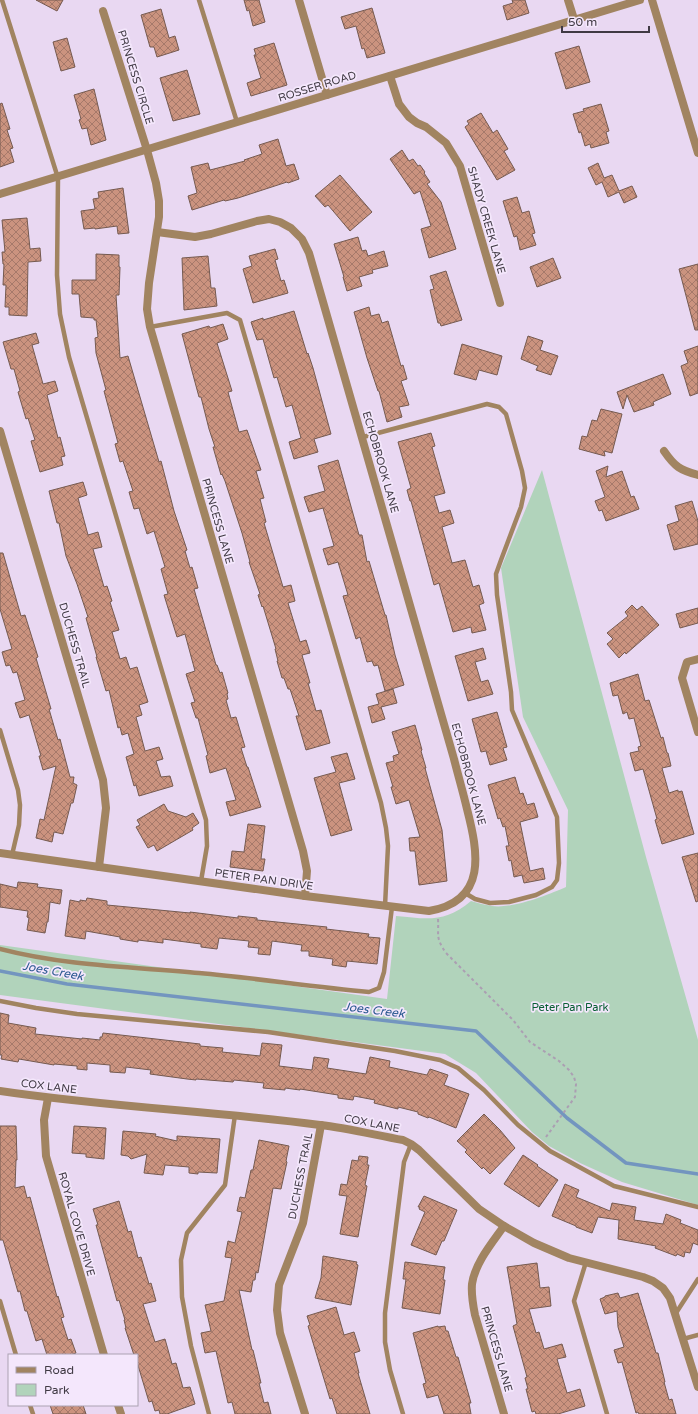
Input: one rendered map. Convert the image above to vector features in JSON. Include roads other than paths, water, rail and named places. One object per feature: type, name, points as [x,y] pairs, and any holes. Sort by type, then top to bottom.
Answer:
[{"type":"street","points":[[298,0],[327,95]]},
{"type":"street","points":[[568,0],[574,19]]},
{"type":"street","name":"ROSSER ROAD","points":[[0,194],[58,178],[640,0]]},
{"type":"street","points":[[652,0],[698,153]]},
{"type":"street","name":"PRINCESS CIRCLE","points":[[104,11],[146,150]]},
{"type":"street","name":"SHADY CREEK LANE","points":[[390,76],[399,104],[409,117],[426,127],[446,143],[460,166],[500,303]]},
{"type":"street","name":"PRINCESS LANE","points":[[146,150],[156,183],[160,217],[149,283],[147,309],[150,327],[303,851],[306,871],[305,896]]},
{"type":"street","name":"ECHOBROOK LANE","points":[[158,232],[194,236],[211,234],[269,219],[280,222],[291,228],[302,239],[309,253],[363,437],[452,751],[475,840]]},
{"type":"street","name":"DUCHESS TRAIL","points":[[0,431],[103,780],[106,808],[99,867]]},
{"type":"street","points":[[664,452],[672,462],[683,471],[698,475]]},
{"type":"street","points":[[698,659],[687,662],[682,678],[698,732]]},
{"type":"street","name":"PETER PAN DRIVE","points":[[0,853],[305,896],[429,911],[448,906],[465,893],[472,881],[476,865],[475,840]]},
{"type":"street","name":"COX LANE","points":[[0,1091],[48,1098],[234,1115],[321,1125],[403,1140],[419,1150],[479,1209],[504,1226],[534,1243],[569,1258],[643,1276],[663,1288],[670,1298],[676,1313],[698,1387]]},
{"type":"street","name":"ROYAL COVE DRIVE","points":[[48,1098],[44,1120],[46,1156],[104,1354]]},
{"type":"street","name":"DUCHESS TRAIL","points":[[305,1414],[280,1333],[276,1310],[279,1285],[304,1223],[321,1125]]},
{"type":"street","name":"PRINCESS LANE","points":[[504,1226],[483,1256],[477,1269],[472,1282],[472,1299],[475,1315],[504,1414]]},
{"type":"lane","points":[[2,0],[58,178],[56,275],[60,314],[69,357],[206,820],[207,846],[201,881]]},
{"type":"lane","points":[[199,0],[237,122]]},
{"type":"lane","points":[[0,949],[56,960],[107,966],[202,973],[369,992],[379,988],[384,972],[388,906],[388,846],[381,803],[240,320],[227,313],[150,327]]},
{"type":"lane","points":[[363,437],[487,404],[500,407],[506,414],[522,471],[525,488],[521,507],[496,574],[497,595],[511,692],[512,710],[557,818],[559,863],[557,880],[552,887],[536,895],[509,902],[490,903],[475,899],[465,893]]},
{"type":"lane","points":[[0,730],[18,790],[20,805],[18,826],[12,855]]},
{"type":"lane","points":[[0,1001],[77,1014],[268,1032],[395,1051],[440,1060],[458,1068],[484,1090],[518,1125],[550,1151],[614,1186],[698,1207]]},
{"type":"lane","points":[[209,1414],[187,1325],[182,1297],[181,1260],[187,1233],[225,1185],[234,1115]]},
{"type":"lane","points":[[403,1414],[390,1370],[385,1342],[385,1313],[404,1162],[411,1144]]},
{"type":"lane","points":[[586,1262],[574,1300],[607,1414]]},
{"type":"lane","points":[[676,1313],[698,1279]]},
{"type":"lane","points":[[0,1301],[16,1354]]},
{"type":"lane","points":[[683,1339],[698,1334]]},
{"type":"waterway","name":"Joes Creek","points":[[0,971],[67,984],[476,1031],[567,1118],[626,1163],[698,1174]]},
{"type":"park label","name":"Peter Pan Park","points":[[570,1007]]}]
